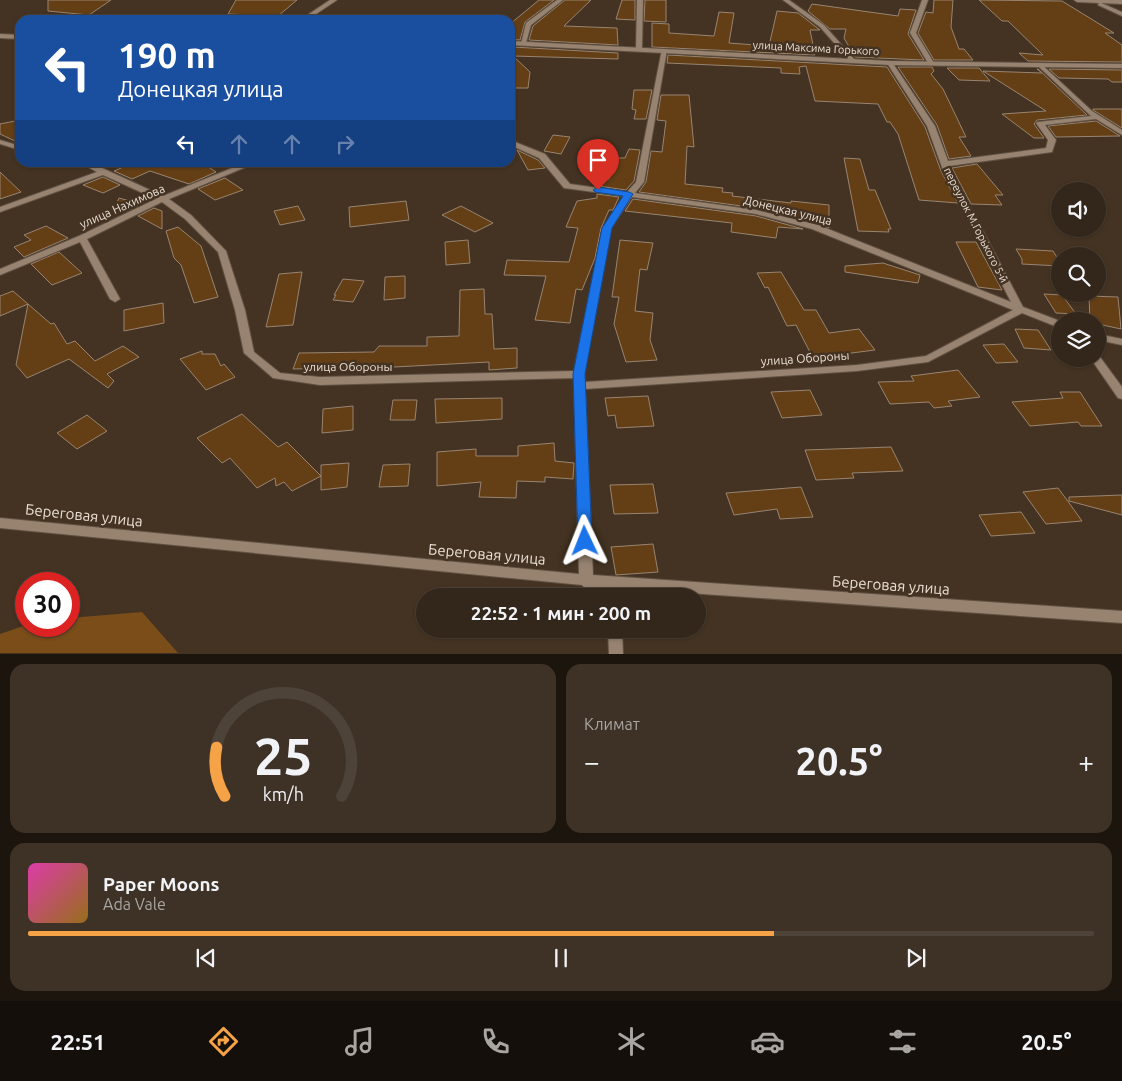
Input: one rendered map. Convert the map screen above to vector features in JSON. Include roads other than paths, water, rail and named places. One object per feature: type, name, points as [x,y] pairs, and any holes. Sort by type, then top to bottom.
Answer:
[{"type":"street","points":[[312,15],[334,0]]},
{"type":"street","points":[[523,43],[528,24],[560,0]]},
{"type":"street","points":[[640,0],[640,48]]},
{"type":"street","points":[[786,0],[822,26],[853,60]]},
{"type":"street","points":[[925,0],[913,33],[931,63]]},
{"type":"street","points":[[1077,0],[1122,2]]},
{"type":"street","points":[[1095,2],[1122,14]]},
{"type":"street","points":[[0,36],[15,37]]},
{"type":"street","name":"улица Максима Горького","points":[[515,43],[890,62],[1122,66]]},
{"type":"street","points":[[594,588],[586,580],[579,374],[607,228],[629,194],[640,182],[664,50]]},
{"type":"street","name":"переулок М.Горького 5-й","points":[[890,62],[931,126],[945,164],[1020,310]]},
{"type":"street","points":[[1040,65],[1098,118],[1122,133]]},
{"type":"street","points":[[945,164],[1049,150],[1052,140],[1040,123],[1098,118]]},
{"type":"street","points":[[2,144],[15,147]]},
{"type":"street","name":"Донецкая улица","points":[[515,144],[542,156],[567,186],[756,212],[815,227],[1051,322]]},
{"type":"street","name":"улица Обороны","points":[[92,167],[163,199],[188,217],[222,251],[240,310],[249,353],[277,376],[320,381],[579,374]]},
{"type":"street","name":"улица Нахимова","points":[[0,272],[82,238],[163,199],[243,167]]},
{"type":"street","points":[[0,210],[103,172]]},
{"type":"street","points":[[82,238],[115,299]]},
{"type":"street","name":"улица Обороны","points":[[579,386],[858,368],[928,358],[1020,310]]},
{"type":"street","points":[[1106,339],[1122,342]]},
{"type":"street","points":[[1102,367],[1122,394]]},
{"type":"street","name":"Береговая улица","points":[[0,523],[586,580],[1122,618]]},
{"type":"street","points":[[615,638],[616,654]]}]
